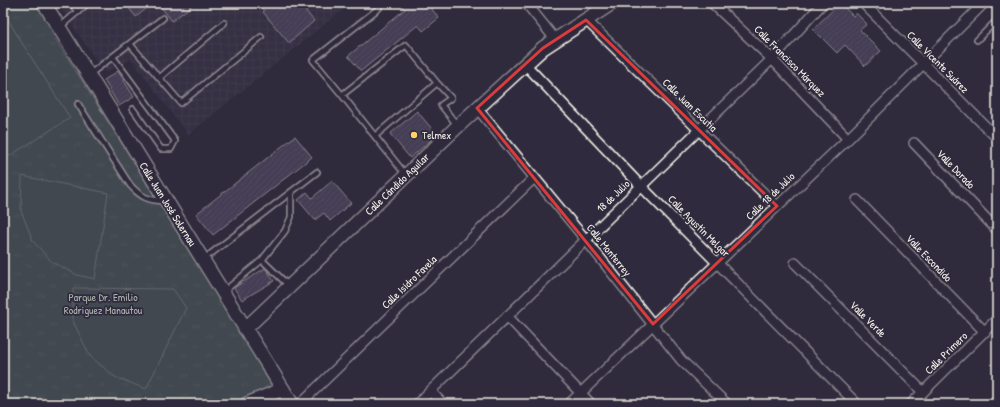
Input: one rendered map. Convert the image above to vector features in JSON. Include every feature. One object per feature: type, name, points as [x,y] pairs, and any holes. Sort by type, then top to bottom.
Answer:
[{"type":"street","name":"Calle Juan José Solernau","points":[[44,3],[245,329],[293,404]]},
{"type":"street","points":[[526,3],[555,39]]},
{"type":"street","name":"Calle Cándido Aguilar","points":[[245,329],[477,108],[543,48],[612,3]]},
{"type":"street","name":"Calle Francisco Márquez","points":[[712,3],[772,59],[848,138]]},
{"type":"street","name":"18 de Julio","points":[[417,404],[772,59],[823,3]]},
{"type":"street","name":"Calle Vicente Suárez","points":[[863,3],[997,138]]},
{"type":"street","name":"Calle 18 de Julio","points":[[569,404],[848,138],[984,3]]},
{"type":"street","name":"Calle Juan Escutia","points":[[586,20],[777,206]]},
{"type":"street","name":"Calle Agustín Melgar","points":[[525,64],[641,186],[857,404]]},
{"type":"street","name":"Calle Monterrey","points":[[477,108],[586,240],[681,360],[727,404]]},
{"type":"street","name":"Valle Dorado","points":[[914,143],[997,230]]},
{"type":"street","name":"Calle Isidro Favela","points":[[293,404],[534,178]]},
{"type":"street","name":"Valle Escondido","points":[[857,200],[985,332]]},
{"type":"street","name":"Valle Verde","points":[[795,263],[924,392]]},
{"type":"street","points":[[507,316],[591,404]]},
{"type":"street","name":"Calle Primero","points":[[911,404],[997,319]]},
{"type":"street","points":[[247,404],[283,389]]},
{"type":"street","points":[[430,391],[443,404]]},
{"type":"lane","points":[[71,3],[78,12]]},
{"type":"lane","points":[[59,27],[88,3]]},
{"type":"lane","points":[[379,8],[314,60],[406,175]]},
{"type":"lane","points":[[89,75],[163,18]]},
{"type":"lane","points":[[977,40],[997,20]]},
{"type":"lane","points":[[159,78],[224,24]]},
{"type":"lane","points":[[130,44],[181,103],[260,37]]},
{"type":"lane","points":[[342,95],[406,45],[450,98],[441,105],[458,126]]},
{"type":"lane","points":[[113,57],[175,141],[171,149],[161,149],[133,109]]},
{"type":"lane","points":[[375,136],[437,83]]},
{"type":"lane","points":[[78,104],[130,185],[139,195],[151,200],[167,201]]},
{"type":"lane","points":[[203,260],[317,172]]},
{"type":"lane","points":[[223,292],[262,260],[285,231],[291,217],[291,192]]},
{"type":"lane","points":[[262,260],[289,286]]},
{"type":"highlighted area","points":[[586,20],[777,206],[653,324],[477,108],[543,48]]},
{"type":"shaded area","points":[[57,3],[351,3],[188,135],[131,59],[105,73]]},
{"type":"green space","name":"Parque Dr. Emilio Rodriguez Manautou","points":[[3,3],[36,3],[53,30],[51,32],[275,386],[234,404],[3,404]]},
{"type":"green space","points":[[3,11],[70,118],[3,160]]},
{"type":"green space","points":[[22,176],[108,193],[95,279],[77,275],[52,262],[33,241],[21,211]]},
{"type":"green space","points":[[73,288],[173,289],[186,308],[146,389],[115,377],[90,356],[73,321]]},
{"type":"building","points":[[125,3],[153,3],[136,17]]},
{"type":"building","points":[[158,3],[195,3],[172,21]]},
{"type":"building","points":[[258,3],[299,3],[314,21],[289,43],[263,12],[264,11]]},
{"type":"building","points":[[399,3],[427,3],[439,18],[423,31],[418,25],[361,71],[348,56],[405,9]]},
{"type":"building","points":[[840,3],[853,16],[856,13],[867,24],[860,30],[881,51],[865,66],[845,45],[837,53],[813,29]]},
{"type":"building","points":[[118,71],[134,97],[119,106],[104,80]]},
{"type":"building","name":"Telmex","points":[[417,111],[437,135],[410,158],[390,134]]},
{"type":"building","points":[[295,136],[312,157],[213,235],[196,214]]},
{"type":"building","points":[[332,181],[351,203],[330,221],[324,213],[315,220],[298,200],[307,192],[312,198]]},
{"type":"building","points":[[265,268],[274,281],[242,300],[234,288]]},
{"type":"place","name":"Telmex","points":[[414,135]]}]
